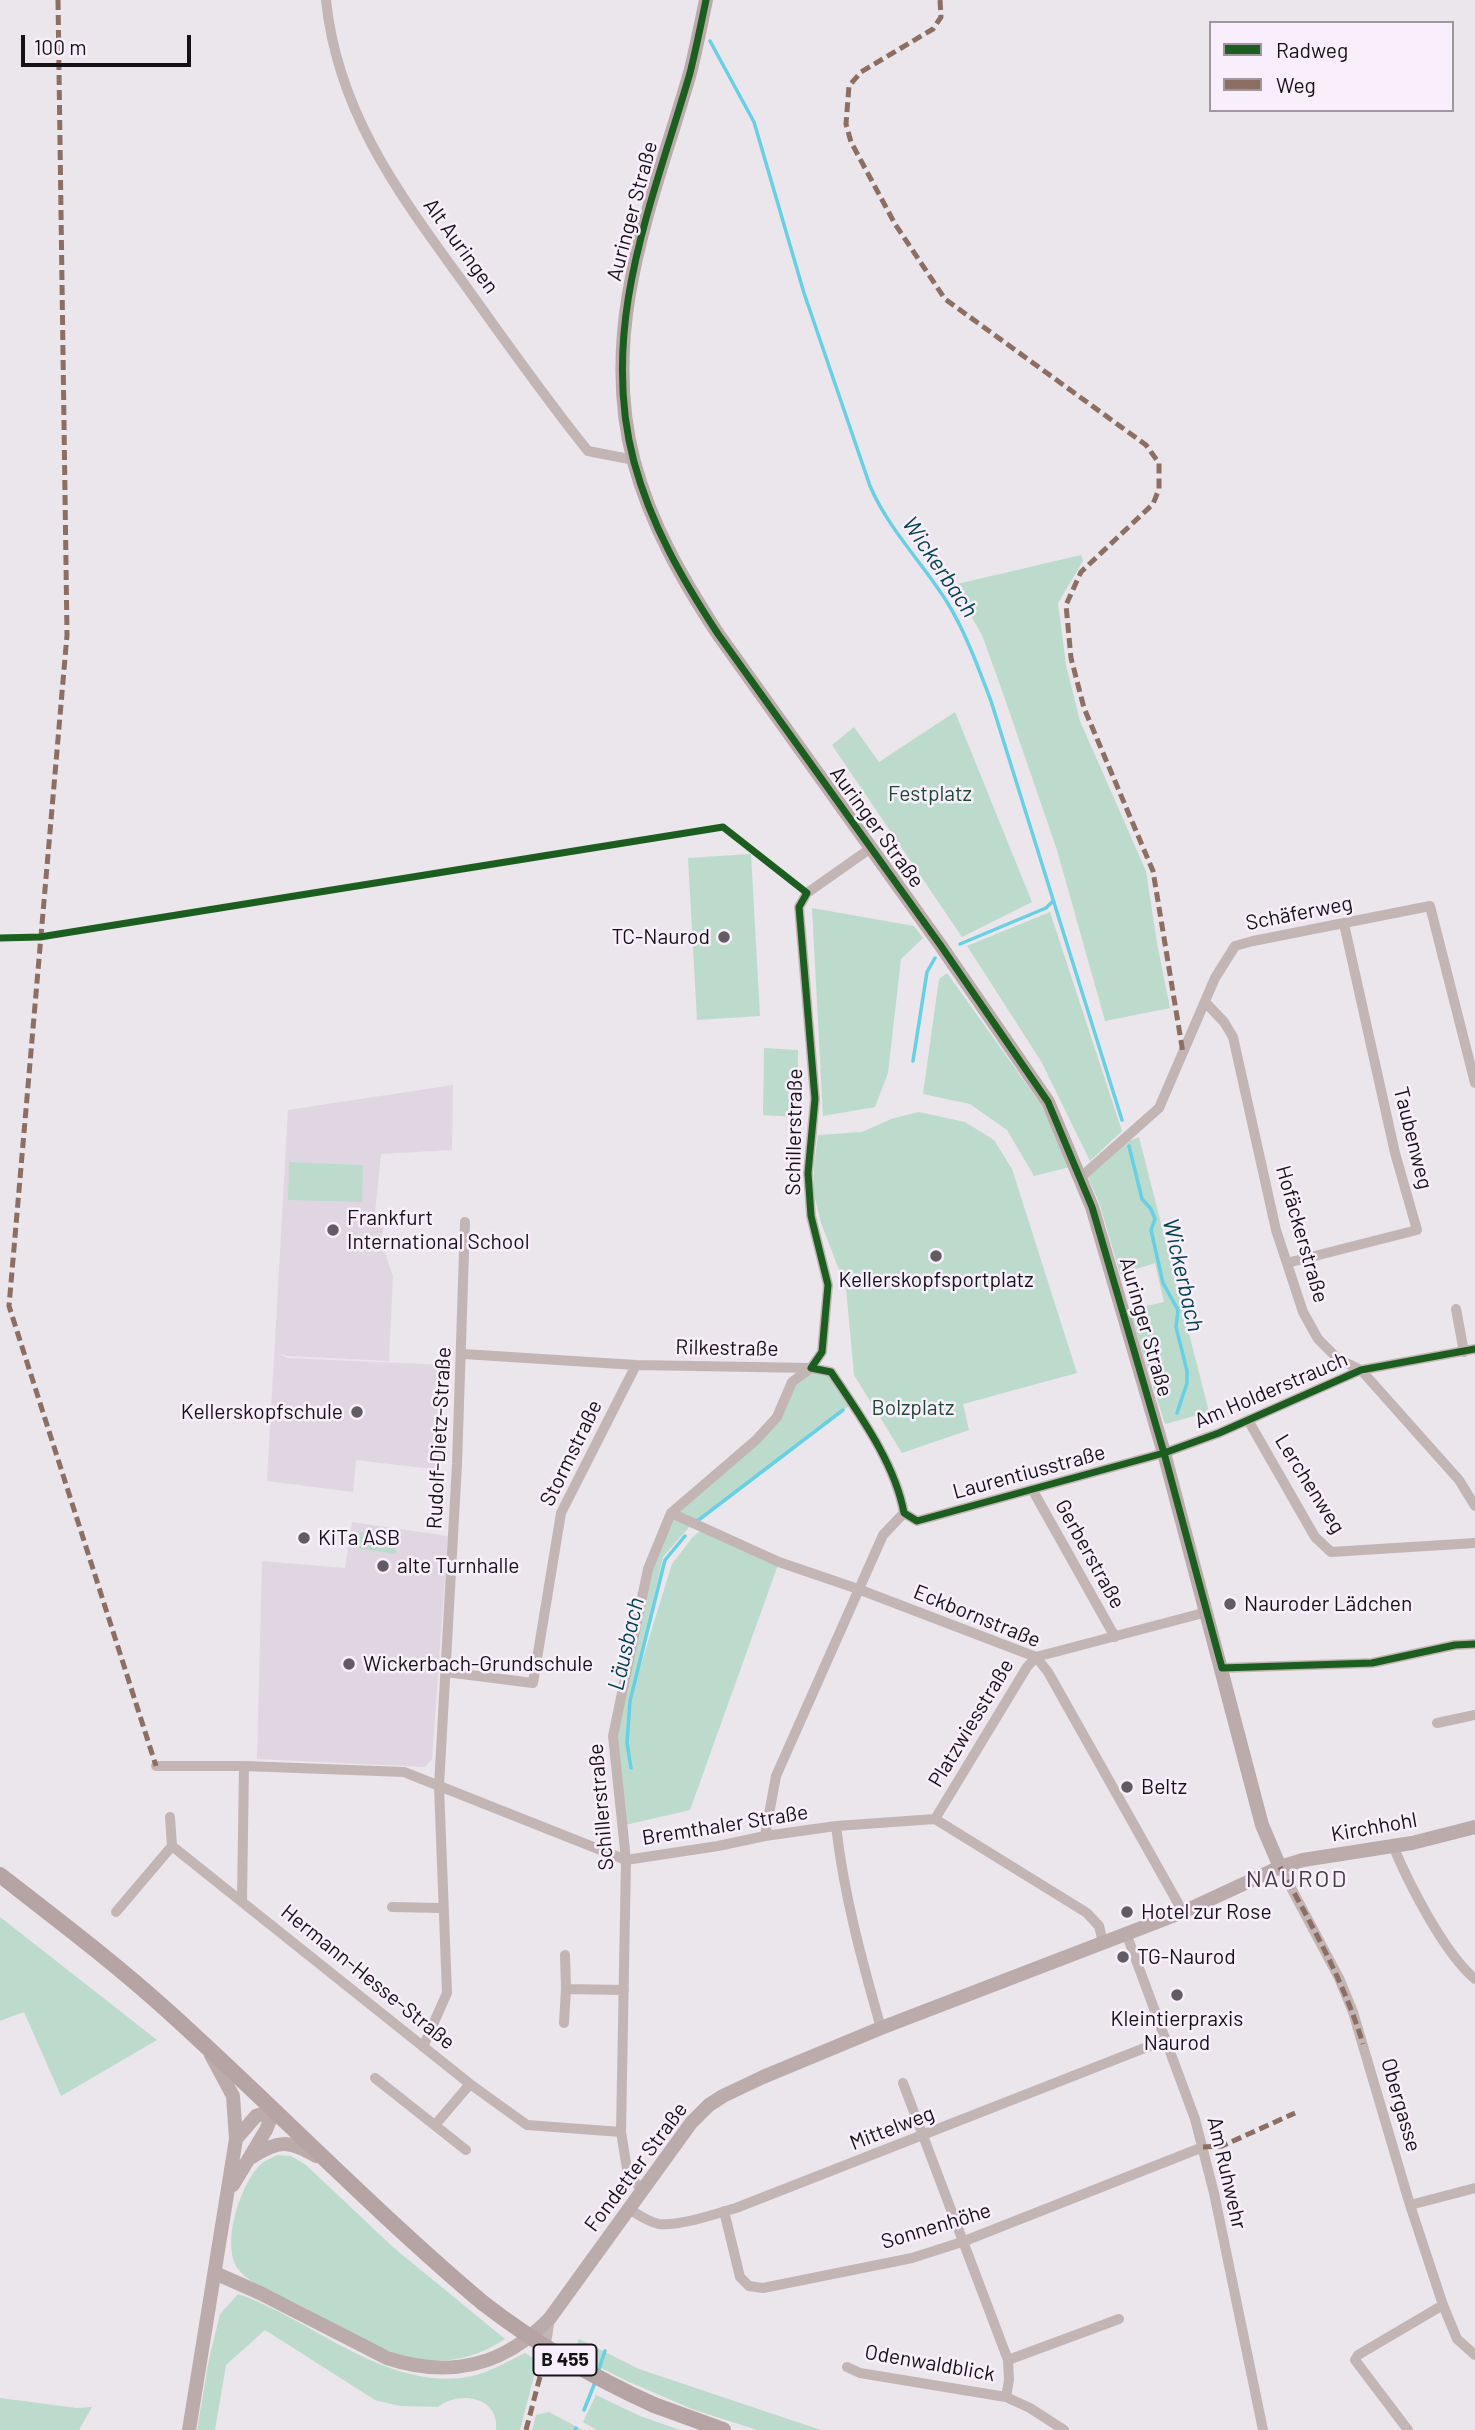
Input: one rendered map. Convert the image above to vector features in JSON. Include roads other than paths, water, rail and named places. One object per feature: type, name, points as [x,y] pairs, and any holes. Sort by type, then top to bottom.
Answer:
[{"type":"main road","name":"B 455","points":[[0,1875],[130,1978],[422,2251],[483,2303],[548,2350],[606,2382],[654,2405],[723,2430]]},
{"type":"street","name":"Alt Auringen","points":[[326,0],[339,70],[353,108],[393,184],[528,373],[588,450],[634,460]]},
{"type":"street","name":"Auringer Straße","points":[[706,0],[690,71],[638,246],[628,292],[622,347],[624,400],[634,460],[654,522],[683,580],[759,694],[871,848],[1048,1102],[1092,1207],[1164,1453],[1262,1825],[1280,1867]]},
{"type":"street","name":"Schillerstraße","points":[[643,2190],[628,2175],[621,2132],[626,1860],[613,1736],[648,1569],[671,1513],[756,1440],[777,1418],[792,1382],[811,1368],[822,1352],[828,1285],[810,1205],[808,1173],[815,1099],[799,907],[807,893],[871,848]]},
{"type":"street","name":"Schäferweg","points":[[1081,1177],[1160,1108],[1215,978],[1235,946],[1430,906],[1475,1083]]},
{"type":"street","name":"Taubenweg","points":[[1287,1263],[1417,1230],[1395,1153],[1344,924]]},
{"type":"street","name":"Hofäckerstraße","points":[[1206,1003],[1224,1022],[1233,1037],[1275,1224],[1303,1312],[1318,1339],[1338,1359],[1361,1370],[1459,1480],[1475,1506]]},
{"type":"street","name":"Rudolf-Dietz-Straße","points":[[423,2046],[447,1993],[439,1786],[463,1354],[466,1222]]},
{"type":"street","name":"Am Holderstrauch","points":[[1164,1453],[1248,1420],[1361,1370],[1470,1350],[1457,1309]]},
{"type":"street","name":"Rilkestraße","points":[[463,1354],[636,1365],[811,1368],[831,1372],[872,1435],[901,1497],[904,1513]]},
{"type":"street","name":"Stormstraße","points":[[446,1672],[533,1683],[561,1513],[636,1365]]},
{"type":"street","name":"Lerchenweg","points":[[1248,1420],[1315,1537],[1331,1552],[1475,1543]]},
{"type":"street","name":"Laurentiusstraße","points":[[904,1513],[917,1521],[1164,1453]]},
{"type":"street","name":"Gerberstraße","points":[[1032,1489],[1115,1637]]},
{"type":"street","name":"Eckbornstraße","points":[[671,1513],[779,1562],[1036,1657],[1048,1672],[1183,1912]]},
{"type":"street","points":[[765,1836],[776,1776],[883,1535],[904,1513]]},
{"type":"street","name":"Platzwiesstraße","points":[[935,1819],[1027,1667],[1036,1657],[1207,1612]]},
{"type":"street","points":[[1222,1668],[1372,1663],[1455,1645],[1475,1644]]},
{"type":"street","points":[[1437,1723],[1475,1716]]},
{"type":"street","name":"Bremthaler Straße","points":[[156,1766],[244,1766],[404,1772],[626,1860],[836,1826],[935,1819]]},
{"type":"street","points":[[242,1900],[244,1766]]},
{"type":"street","points":[[116,1912],[172,1846],[170,1817]]},
{"type":"street","points":[[935,1819],[1087,1913],[1099,1926],[1104,1942]]},
{"type":"street","points":[[836,1826],[841,1874],[857,1945],[881,2028]]},
{"type":"street","name":"Kirchhohl","points":[[1280,1867],[1303,1860],[1393,1846],[1475,1827]]},
{"type":"street","name":"Hermann-Hesse-Straße","points":[[172,1846],[470,2084],[527,2125],[621,2132]]},
{"type":"street","points":[[1393,1846],[1433,1922],[1464,1970],[1475,1979]]},
{"type":"street","name":"Fondetter Straße","points":[[215,2273],[387,2358],[426,2368],[465,2367],[503,2354],[536,2332],[550,2318],[691,2123],[709,2105],[763,2077],[881,2028],[1183,1912],[1280,1867]]},
{"type":"street","name":"Obergasse","points":[[1280,1867],[1339,1978],[1353,2012],[1410,2205],[1443,2305],[1457,2339],[1475,2356]]},
{"type":"street","points":[[392,1907],[442,1908]]},
{"type":"street","name":"Am Ruhwehr","points":[[1126,1933],[1203,2147],[1263,2430]]},
{"type":"street","points":[[564,2023],[565,1955]]},
{"type":"street","points":[[566,1989],[624,1990]]},
{"type":"street","name":"Mittelweg","points":[[629,2209],[661,2224],[724,2211],[924,2136],[1165,2040]]},
{"type":"street","points":[[189,2430],[236,2139],[233,2096],[207,2048]]},
{"type":"street","points":[[375,2078],[466,2150]]},
{"type":"street","name":"Odenwaldblick","points":[[903,2083],[1008,2360],[1009,2380],[1006,2396]]},
{"type":"street","points":[[435,2125],[470,2084]]},
{"type":"street","points":[[236,2139],[256,2116],[274,2110]]},
{"type":"street","points":[[226,2202],[247,2159],[267,2130],[274,2110]]},
{"type":"street","points":[[247,2159],[273,2145],[283,2143],[304,2149],[334,2169]]},
{"type":"street","name":"Sonnenhöhe","points":[[724,2211],[740,2277],[749,2286],[763,2288],[912,2258],[962,2242],[1203,2147]]},
{"type":"street","points":[[1410,2205],[1475,2188]]},
{"type":"street","points":[[1408,2430],[1355,2360],[1358,2355],[1443,2305]]},
{"type":"street","points":[[542,2369],[550,2318]]},
{"type":"street","name":"Odenwaldblick","points":[[1008,2360],[1119,2319]]},
{"type":"street","name":"Odenwaldblick","points":[[847,2367],[860,2373],[1006,2396],[1030,2407],[1064,2430]]},
{"type":"waterway","name":"Wickerbach","points":[[710,41],[754,122],[804,293],[870,486],[896,531],[954,614],[991,701],[1122,1120]]},
{"type":"waterway","name":"Läusbach","points":[[960,944],[1046,908],[1053,901]]},
{"type":"waterway","name":"Läusbach","points":[[913,1061],[927,972],[935,958]]},
{"type":"waterway","name":"Wickerbach","points":[[1129,1146],[1142,1199],[1155,1219],[1151,1230],[1163,1283],[1178,1310],[1176,1327],[1187,1371],[1187,1383],[1177,1413]]},
{"type":"waterway","name":"Läusbach","points":[[696,1522],[843,1410]]},
{"type":"waterway","name":"Läusbach","points":[[631,1768],[627,1743],[630,1701],[665,1560],[685,1536]]},
{"type":"waterway","points":[[598,2372],[605,2351]]},
{"type":"waterway","points":[[584,2410],[596,2380]]},
{"type":"place","name":"TC-Naurod","points":[[724,937]]},
{"type":"place","name":"Frankfurt International School","points":[[333,1230]]},
{"type":"place","name":"Kellerskopfsportplatz","points":[[936,1256]]},
{"type":"place","name":"Kellerskopfschule","points":[[357,1412]]},
{"type":"place","name":"KiTa ASB","points":[[304,1538]]},
{"type":"place","name":"alte Turnhalle","points":[[383,1566]]},
{"type":"place","name":"Nauroder Lädchen","points":[[1230,1604]]},
{"type":"place","name":"Wickerbach-Grundschule","points":[[349,1664]]},
{"type":"place","name":"Beltz","points":[[1127,1787]]},
{"type":"place","name":"Hotel zur Rose","points":[[1127,1912]]},
{"type":"place","name":"TG-Naurod","points":[[1123,1957]]},
{"type":"place","name":"Kleintierpraxis Naurod","points":[[1177,1995]]},
{"type":"district","name":"NAUROD","points":[[1297,1879]]},
{"type":"park label","name":"Festplatz","points":[[930,794]]},
{"type":"park label","name":"Bolzplatz","points":[[913,1408]]}]
